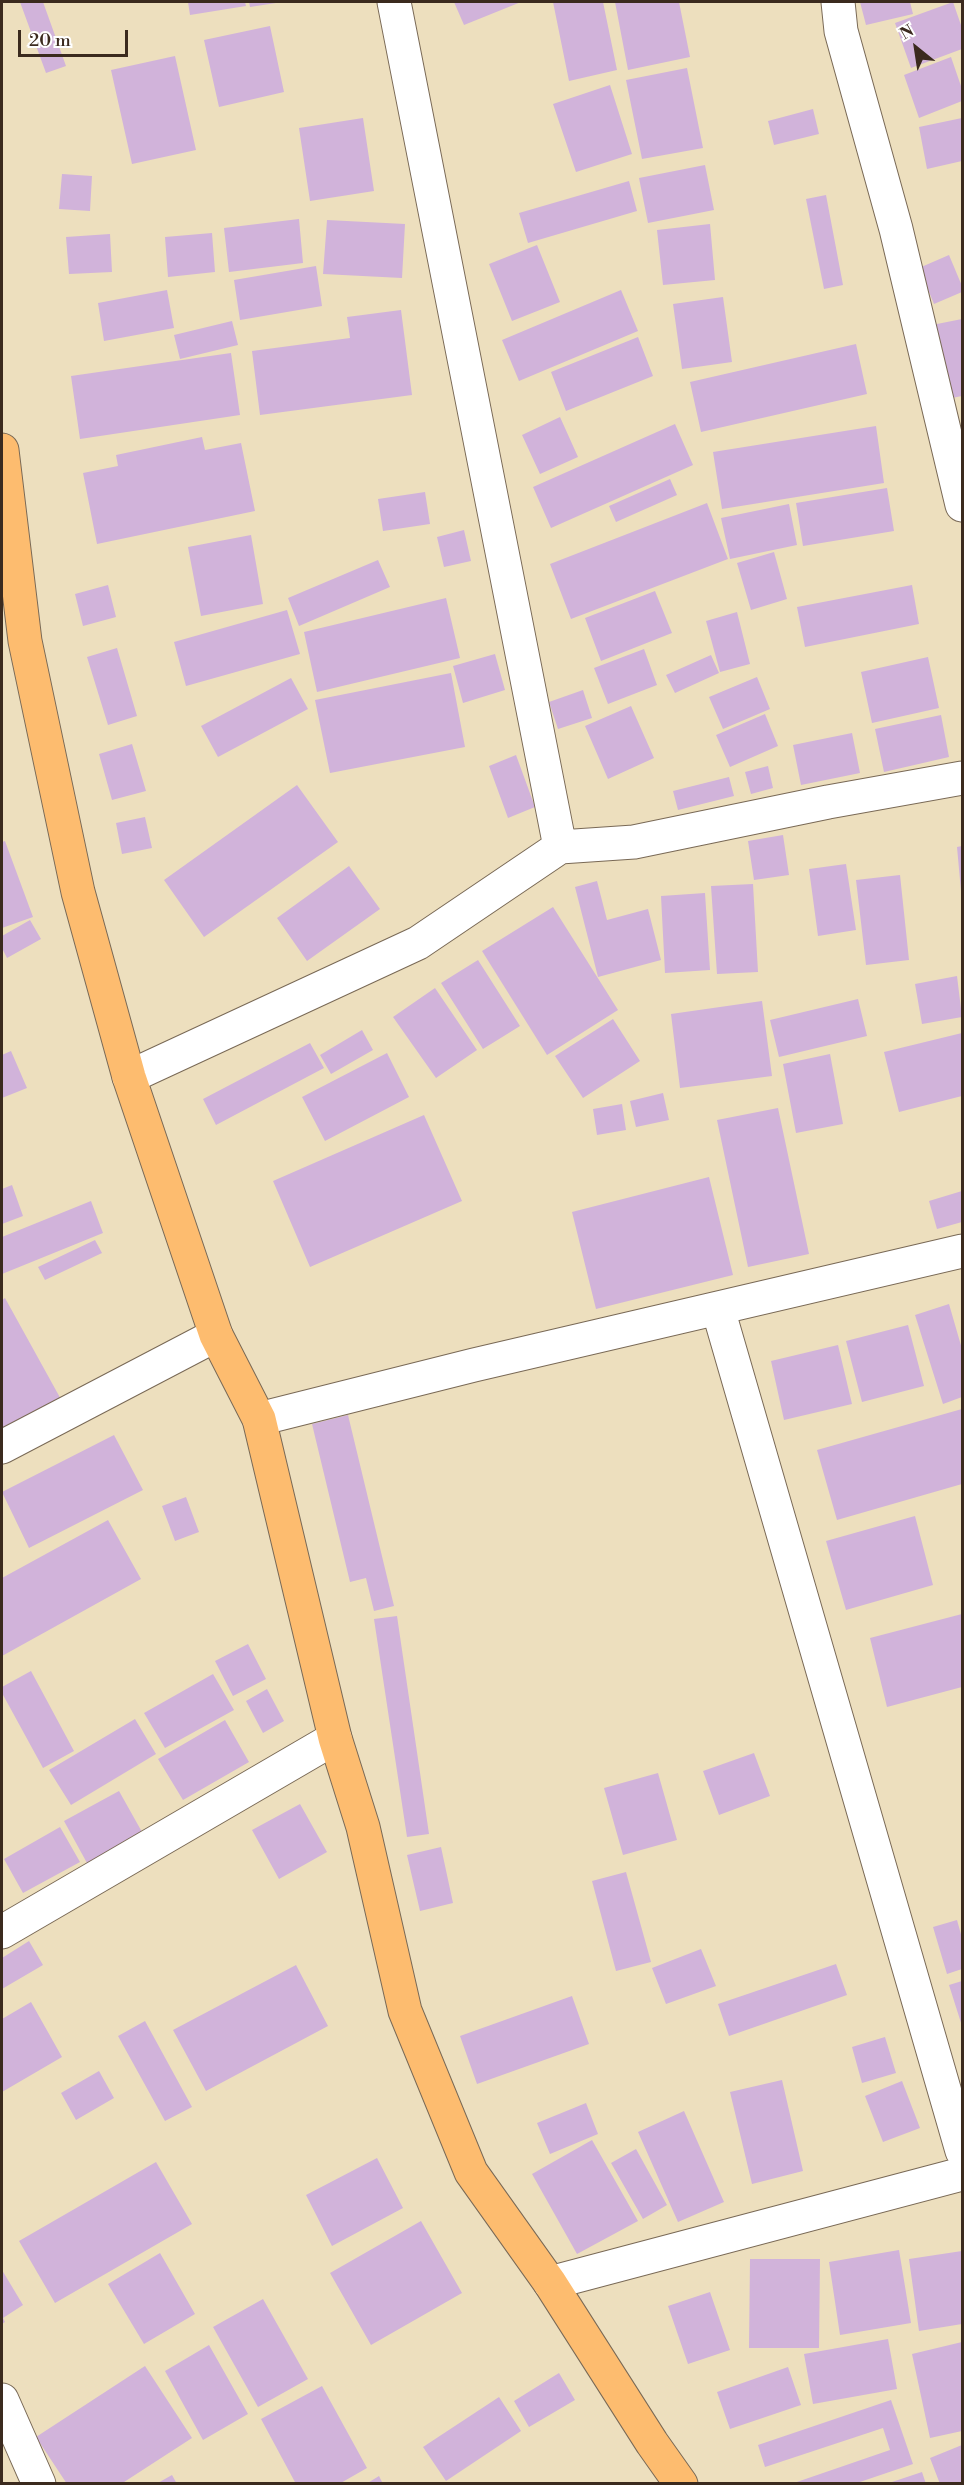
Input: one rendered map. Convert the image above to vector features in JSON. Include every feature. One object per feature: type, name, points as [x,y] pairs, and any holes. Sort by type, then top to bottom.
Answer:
[{"type":"main road","points":[[2,450],[25,641],[78,892],[129,1077],[216,1335],[259,1419],[334,1738],[363,1827],[405,2011],[471,2172],[550,2283],[652,2443],[681,2484]]},
{"type":"street","points":[[394,2],[560,847]]},
{"type":"street","points":[[838,2],[841,31],[896,229],[963,505]]},
{"type":"street","points":[[129,1077],[418,943],[560,847],[634,842],[828,802],[963,778]]},
{"type":"street","points":[[259,1419],[474,1365],[718,1310],[963,1251]]},
{"type":"street","points":[[718,1310],[963,2151]]},
{"type":"street","points":[[2,1446],[216,1335]]},
{"type":"street","points":[[2,1932],[334,1738]]},
{"type":"street","points":[[550,2283],[963,2174]]},
{"type":"street","points":[[2,2400],[39,2484]]},
{"type":"building","points":[[20,2],[43,2],[66,66],[46,73]]},
{"type":"building","points":[[188,2],[245,2],[246,6],[190,15]]},
{"type":"building","points":[[249,2],[276,2],[276,3],[250,7]]},
{"type":"building","points":[[454,2],[521,2],[464,25]]},
{"type":"building","points":[[553,2],[603,2],[617,70],[569,81]]},
{"type":"building","points":[[615,2],[679,2],[690,57],[628,70]]},
{"type":"building","points":[[860,2],[910,2],[913,14],[866,25]]},
{"type":"building","points":[[953,2],[962,28],[962,49],[911,68],[895,23]]},
{"type":"building","points":[[270,26],[284,92],[219,107],[204,40]]},
{"type":"building","points":[[175,56],[196,150],[132,164],[111,70]]},
{"type":"building","points":[[951,57],[962,89],[962,101],[919,118],[904,75]]},
{"type":"building","points":[[687,68],[703,148],[642,159],[626,80]]},
{"type":"building","points":[[610,85],[632,154],[576,172],[553,104]]},
{"type":"building","points":[[813,109],[819,134],[774,145],[768,121]]},
{"type":"building","points":[[363,118],[374,191],[310,201],[299,128]]},
{"type":"building","points":[[962,118],[962,161],[927,169],[919,127]]},
{"type":"building","points":[[705,165],[714,210],[648,223],[639,178]]},
{"type":"building","points":[[62,174],[92,176],[90,211],[59,209]]},
{"type":"building","points":[[629,181],[637,211],[528,243],[519,213]]},
{"type":"building","points":[[826,195],[843,285],[824,289],[806,199]]},
{"type":"building","points":[[299,219],[303,263],[229,272],[224,228]]},
{"type":"building","points":[[327,220],[405,224],[402,278],[323,274]]},
{"type":"building","points":[[710,224],[715,280],[663,285],[657,230]]},
{"type":"building","points":[[212,233],[215,272],[168,277],[165,237]]},
{"type":"building","points":[[110,234],[112,272],[69,274],[66,237]]},
{"type":"building","points":[[537,245],[560,302],[512,321],[489,264]]},
{"type":"building","points":[[949,255],[962,286],[962,292],[934,304],[919,268]]},
{"type":"building","points":[[316,266],[322,306],[240,320],[234,280]]},
{"type":"building","points":[[167,290],[174,328],[104,341],[98,303]]},
{"type":"building","points":[[621,290],[638,331],[519,381],[502,340]]},
{"type":"building","points":[[723,297],[732,362],[682,369],[673,304]]},
{"type":"building","points":[[401,310],[412,395],[260,415],[252,351],[350,338],[347,317]]},
{"type":"building","points":[[962,319],[962,396],[947,399],[932,325]]},
{"type":"building","points":[[232,321],[238,345],[180,359],[174,335]]},
{"type":"building","points":[[638,337],[653,376],[566,411],[551,372]]},
{"type":"building","points":[[856,344],[867,394],[701,432],[690,382]]},
{"type":"building","points":[[231,353],[240,415],[80,439],[71,376]]},
{"type":"building","points":[[560,417],[578,457],[540,474],[522,435]]},
{"type":"building","points":[[675,424],[693,465],[551,528],[533,487]]},
{"type":"building","points":[[876,426],[884,483],[722,509],[713,452]]},
{"type":"building","points":[[202,437],[205,450],[241,443],[255,511],[97,544],[83,473],[118,466],[116,455]]},
{"type":"building","points":[[670,479],[677,495],[616,522],[609,506]]},
{"type":"building","points":[[887,488],[894,531],[803,546],[796,503]]},
{"type":"building","points":[[425,492],[430,524],[383,531],[378,499]]},
{"type":"building","points":[[707,503],[728,559],[571,619],[550,564]]},
{"type":"building","points":[[789,504],[797,545],[730,559],[721,518]]},
{"type":"building","points":[[464,530],[471,561],[444,567],[437,537]]},
{"type":"building","points":[[251,535],[263,604],[201,616],[188,547]]},
{"type":"building","points":[[774,552],[787,599],[751,610],[737,563]]},
{"type":"building","points":[[378,560],[390,587],[299,626],[288,598]]},
{"type":"building","points":[[108,585],[116,617],[83,626],[75,594]]},
{"type":"building","points":[[912,585],[919,624],[805,647],[797,607]]},
{"type":"building","points":[[655,591],[672,633],[601,661],[585,618]]},
{"type":"building","points":[[446,598],[460,658],[317,692],[304,632]]},
{"type":"building","points":[[287,610],[300,654],[186,686],[174,642]]},
{"type":"building","points":[[737,612],[750,664],[720,672],[706,621]]},
{"type":"building","points":[[117,648],[137,716],[108,725],[87,657]]},
{"type":"building","points":[[644,649],[657,685],[608,704],[594,668]]},
{"type":"building","points":[[495,654],[505,690],[463,703],[453,666]]},
{"type":"building","points":[[711,655],[719,673],[675,693],[666,675]]},
{"type":"building","points":[[928,657],[939,708],[872,723],[861,672]]},
{"type":"building","points":[[451,673],[465,747],[330,773],[315,700]]},
{"type":"building","points":[[757,677],[770,709],[723,729],[709,697]]},
{"type":"building","points":[[291,678],[308,709],[218,757],[201,726]]},
{"type":"building","points":[[583,690],[592,718],[558,729],[549,702]]},
{"type":"building","points":[[631,706],[654,758],[608,779],[585,726]]},
{"type":"building","points":[[765,714],[778,746],[730,767],[716,735]]},
{"type":"building","points":[[941,715],[949,757],[884,772],[875,729]]},
{"type":"building","points":[[852,733],[860,773],[801,785],[793,745]]},
{"type":"building","points":[[132,744],[146,791],[112,800],[99,754]]},
{"type":"building","points":[[516,755],[535,807],[508,818],[489,766]]},
{"type":"building","points":[[768,766],[773,788],[751,794],[745,772]]},
{"type":"building","points":[[729,777],[734,796],[678,810],[673,791]]},
{"type":"building","points":[[297,785],[338,842],[204,937],[164,880]]},
{"type":"building","points":[[145,817],[152,848],[122,854],[116,823]]},
{"type":"building","points":[[783,835],[789,875],[754,880],[748,841]]},
{"type":"building","points":[[5,841],[33,917],[2,928],[2,842]]},
{"type":"building","points":[[962,846],[962,891],[961,891],[957,847]]},
{"type":"building","points":[[846,864],[856,930],[818,936],[809,869]]},
{"type":"building","points":[[349,866],[380,909],[307,961],[277,918]]},
{"type":"building","points":[[900,875],[909,960],[866,965],[856,880]]},
{"type":"building","points":[[597,881],[607,920],[648,909],[661,960],[598,977],[575,887]]},
{"type":"building","points":[[753,884],[758,972],[717,974],[711,886]]},
{"type":"building","points":[[705,893],[710,970],[665,973],[661,896]]},
{"type":"building","points":[[553,907],[618,1010],[547,1055],[482,951]]},
{"type":"building","points":[[30,920],[41,939],[7,958],[2,948],[2,936]]},
{"type":"building","points":[[478,960],[520,1026],[483,1049],[441,983]]},
{"type":"building","points":[[957,976],[962,1017],[922,1024],[915,984]]},
{"type":"building","points":[[435,988],[477,1050],[436,1078],[393,1017]]},
{"type":"building","points":[[858,999],[867,1036],[779,1057],[770,1020]]},
{"type":"building","points":[[762,1001],[772,1076],[680,1088],[671,1014]]},
{"type":"building","points":[[613,1019],[640,1061],[583,1098],[555,1056]]},
{"type":"building","points":[[362,1030],[373,1050],[331,1074],[320,1055]]},
{"type":"building","points":[[962,1033],[962,1096],[899,1112],[884,1052]]},
{"type":"building","points":[[310,1043],[324,1068],[216,1125],[203,1099]]},
{"type":"building","points":[[11,1051],[27,1088],[2,1098],[2,1055]]},
{"type":"building","points":[[387,1053],[409,1097],[325,1141],[302,1097]]},
{"type":"building","points":[[830,1054],[843,1124],[796,1133],[783,1064]]},
{"type":"building","points":[[663,1093],[669,1120],[636,1127],[630,1101]]},
{"type":"building","points":[[622,1104],[626,1130],[597,1135],[593,1109]]},
{"type":"building","points":[[778,1108],[809,1254],[748,1267],[717,1120]]},
{"type":"building","points":[[424,1115],[462,1201],[310,1267],[273,1181]]},
{"type":"building","points":[[709,1177],[733,1275],[596,1309],[572,1212]]},
{"type":"building","points":[[12,1185],[23,1216],[2,1224],[2,1189]]},
{"type":"building","points":[[962,1191],[962,1222],[937,1229],[929,1201]]},
{"type":"building","points":[[91,1201],[103,1233],[2,1274],[2,1237]]},
{"type":"building","points":[[95,1240],[102,1253],[45,1280],[38,1267]]},
{"type":"building","points":[[5,1298],[63,1403],[6,1435],[2,1428],[2,1300]]},
{"type":"building","points":[[949,1304],[962,1349],[962,1397],[943,1404],[915,1315]]},
{"type":"building","points":[[908,1325],[924,1386],[862,1402],[846,1341]]},
{"type":"building","points":[[838,1345],[852,1404],[784,1420],[771,1361]]},
{"type":"building","points":[[962,1409],[962,1484],[837,1520],[817,1450]]},
{"type":"building","points":[[348,1415],[394,1606],[374,1611],[366,1578],[350,1582],[312,1424]]},
{"type":"building","points":[[114,1435],[143,1490],[29,1548],[2,1492]]},
{"type":"building","points":[[186,1497],[199,1532],[175,1541],[162,1506]]},
{"type":"building","points":[[915,1516],[933,1585],[846,1610],[826,1541]]},
{"type":"building","points":[[108,1520],[141,1579],[2,1656],[2,1578]]},
{"type":"building","points":[[962,1614],[962,1687],[887,1707],[870,1638]]},
{"type":"building","points":[[397,1616],[429,1834],[407,1837],[374,1619]]},
{"type":"building","points":[[248,1644],[266,1679],[233,1696],[215,1661]]},
{"type":"building","points":[[31,1671],[74,1751],[43,1768],[2,1693],[2,1687]]},
{"type":"building","points":[[213,1674],[234,1710],[165,1748],[144,1713]]},
{"type":"building","points":[[267,1689],[284,1721],[263,1733],[246,1701]]},
{"type":"building","points":[[135,1719],[156,1754],[71,1805],[49,1770]]},
{"type":"building","points":[[225,1720],[249,1762],[183,1800],[158,1759]]},
{"type":"building","points":[[754,1753],[770,1796],[719,1815],[703,1771]]},
{"type":"building","points":[[658,1773],[677,1840],[623,1855],[604,1788]]},
{"type":"building","points":[[119,1791],[142,1832],[87,1863],[64,1821]]},
{"type":"building","points":[[300,1804],[327,1852],[279,1879],[252,1830]]},
{"type":"building","points":[[60,1827],[80,1862],[23,1893],[4,1859]]},
{"type":"building","points":[[441,1847],[453,1903],[420,1911],[407,1855]]},
{"type":"building","points":[[626,1872],[651,1962],[616,1971],[592,1881]]},
{"type":"building","points":[[957,1920],[962,1938],[962,1969],[947,1974],[933,1927]]},
{"type":"building","points":[[29,1941],[43,1965],[2,1989],[2,1958]]},
{"type":"building","points":[[701,1949],[716,1986],[666,2004],[652,1968]]},
{"type":"building","points":[[836,1964],[847,1995],[729,2036],[718,2004]]},
{"type":"building","points":[[296,1965],[328,2026],[206,2091],[173,2030]]},
{"type":"building","points":[[962,1981],[962,2026],[949,1985]]},
{"type":"building","points":[[572,1996],[589,2044],[477,2084],[460,2036]]},
{"type":"building","points":[[31,2002],[62,2057],[2,2092],[2,2019]]},
{"type":"building","points":[[145,2021],[192,2107],[165,2121],[118,2036]]},
{"type":"building","points":[[885,2037],[896,2073],[862,2083],[852,2047]]},
{"type":"building","points":[[99,2071],[114,2098],[76,2120],[61,2093]]},
{"type":"building","points":[[782,2080],[803,2171],[752,2184],[730,2092]]},
{"type":"building","points":[[902,2081],[920,2128],[883,2142],[865,2096]]},
{"type":"building","points":[[586,2103],[598,2134],[550,2154],[537,2123]]},
{"type":"building","points":[[684,2111],[724,2202],[678,2222],[638,2132]]},
{"type":"building","points":[[592,2140],[638,2221],[577,2254],[532,2174]]},
{"type":"building","points":[[636,2149],[667,2205],[643,2219],[611,2163]]},
{"type":"building","points":[[377,2158],[403,2208],[332,2246],[306,2195]]},
{"type":"building","points":[[156,2162],[192,2224],[55,2303],[19,2241]]},
{"type":"building","points":[[421,2221],[462,2293],[371,2345],[330,2273]]},
{"type":"building","points":[[899,2250],[911,2323],[840,2335],[829,2262]]},
{"type":"building","points":[[962,2251],[962,2324],[919,2331],[909,2259]]},
{"type":"building","points":[[160,2253],[195,2314],[144,2344],[108,2284]]},
{"type":"building","points":[[750,2259],[820,2259],[819,2348],[749,2348]]},
{"type":"building","points":[[2,2270],[23,2305],[3,2318],[5,2322],[2,2324]]},
{"type":"building","points":[[710,2292],[730,2350],[688,2364],[668,2306]]},
{"type":"building","points":[[263,2299],[308,2379],[258,2407],[213,2327]]},
{"type":"building","points":[[888,2339],[897,2389],[813,2404],[804,2354]]},
{"type":"building","points":[[962,2342],[962,2431],[930,2438],[912,2354]]},
{"type":"building","points":[[209,2345],[248,2414],[203,2440],[165,2371]]},
{"type":"building","points":[[145,2366],[192,2438],[121,2484],[67,2484],[36,2437]]},
{"type":"building","points":[[788,2367],[801,2405],[730,2429],[717,2392]]},
{"type":"building","points":[[559,2373],[575,2400],[529,2427],[514,2401]]},
{"type":"building","points":[[322,2386],[367,2468],[339,2484],[296,2484],[261,2419]]},
{"type":"building","points":[[499,2397],[521,2431],[446,2481],[423,2447]]},
{"type":"building","points":[[891,2400],[913,2464],[854,2484],[791,2484],[890,2450],[883,2428],[765,2467],[758,2445]]},
{"type":"building","points":[[962,2445],[962,2484],[940,2484],[930,2458]]},
{"type":"building","points":[[922,2472],[926,2484],[889,2484],[889,2483]]},
{"type":"building","points":[[172,2475],[177,2484],[156,2484]]},
{"type":"building","points":[[379,2476],[383,2484],[366,2484]]}]
